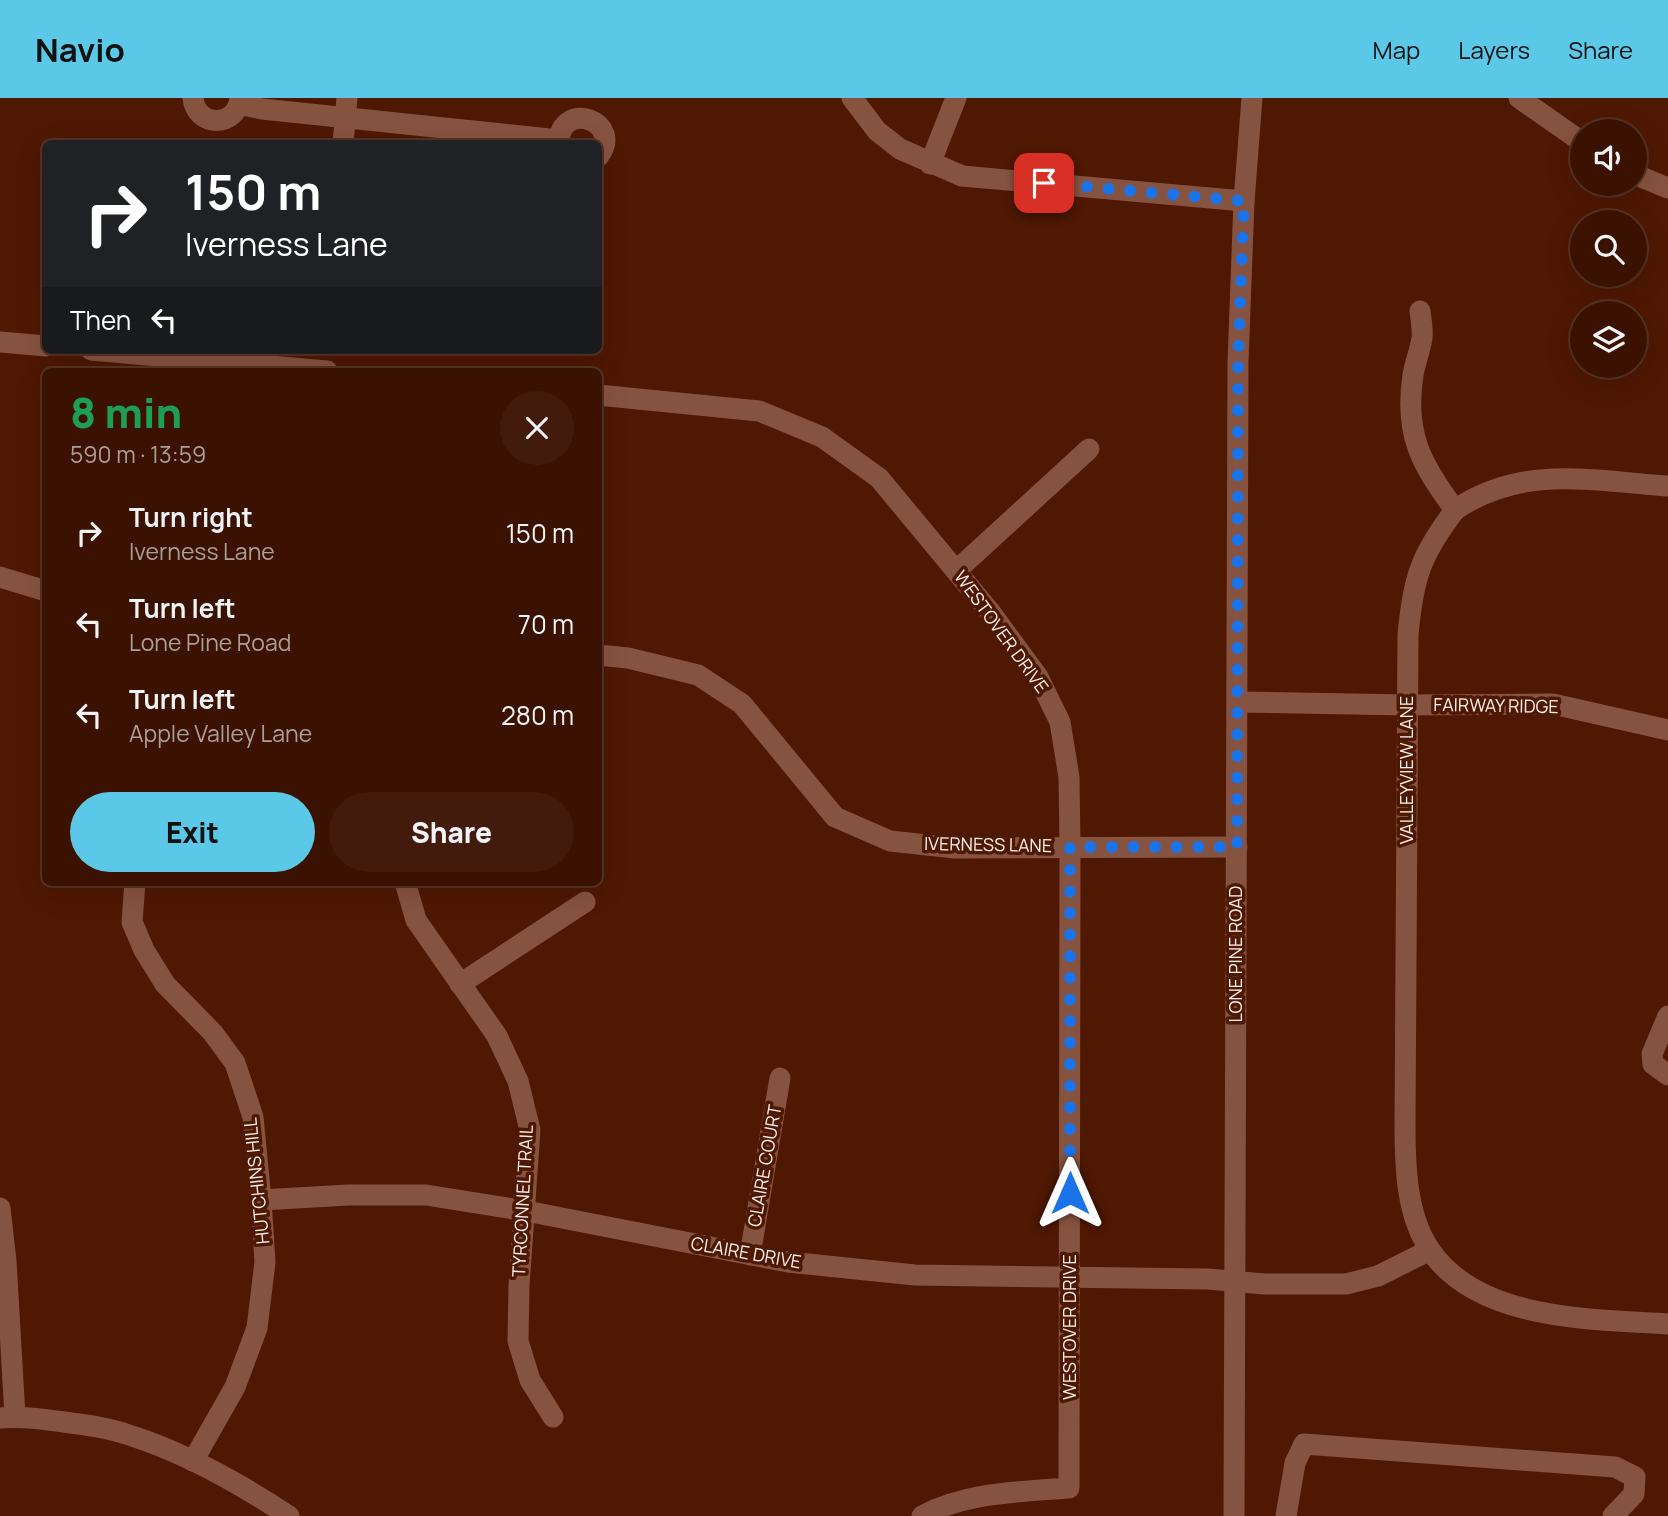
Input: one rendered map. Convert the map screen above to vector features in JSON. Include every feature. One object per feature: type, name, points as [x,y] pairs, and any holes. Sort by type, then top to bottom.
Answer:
[{"type":"street","points":[[194,98],[197,110],[202,116],[216,122],[231,117],[240,101],[262,109],[346,108],[546,140]]},
{"type":"street","points":[[852,98],[877,131],[900,149],[962,176],[1244,201]]},
{"type":"street","points":[[930,164],[956,98]]},
{"type":"street","name":"LONE PINE ROAD","points":[[1234,1516],[1238,362],[1244,201],[1252,98]]},
{"type":"street","points":[[1520,98],[1570,133]]},
{"type":"street","points":[[343,140],[346,108]]},
{"type":"street","points":[[560,140],[564,125],[585,117],[598,124],[605,138],[602,151]]},
{"type":"street","points":[[1647,179],[1668,188]]},
{"type":"street","points":[[1420,311],[1422,336],[1413,374],[1409,408],[1412,430],[1420,456],[1434,482],[1455,510],[1493,488],[1525,481],[1555,478],[1668,486]]},
{"type":"street","points":[[0,342],[42,346]]},
{"type":"street","points":[[137,354],[297,368]]},
{"type":"street","name":"WESTOVER DRIVE","points":[[602,395],[759,411],[821,437],[879,478],[992,612],[1038,677],[1060,722],[1069,777],[1070,847],[1069,1488],[982,1496],[939,1507],[922,1516]]},
{"type":"street","points":[[957,570],[1089,449]]},
{"type":"street","name":"VALLEYVIEW LANE","points":[[1430,1250],[1418,1224],[1405,1163],[1407,705],[1412,592],[1426,551],[1455,510]]},
{"type":"street","points":[[0,577],[42,590]]},
{"type":"street","name":"IVERNESS LANE","points":[[602,655],[628,658],[698,675],[742,704],[835,817],[890,841],[955,848],[1237,847]]},
{"type":"street","name":"FAIRWAY RIDGE","points":[[1238,702],[1553,704],[1668,730]]},
{"type":"street","name":"HUTCHINS HILL","points":[[135,886],[132,922],[144,950],[165,984],[214,1033],[235,1063],[253,1117],[265,1262],[257,1328],[235,1387],[193,1461]]},
{"type":"street","name":"TYRCONNEL TRAIL","points":[[406,886],[416,920],[497,1036],[519,1081],[530,1130],[519,1285],[518,1341],[530,1380],[554,1417]]},
{"type":"street","points":[[460,984],[586,902]]},
{"type":"street","points":[[1668,1016],[1652,1054],[1653,1064],[1668,1075]]},
{"type":"street","name":"CLAIRE COURT","points":[[750,1255],[780,1078]]},
{"type":"street","name":"CLAIRE DRIVE","points":[[261,1200],[348,1195],[426,1195],[526,1211],[788,1262],[915,1275],[1069,1276],[1346,1284],[1378,1276],[1430,1250]]},
{"type":"street","points":[[0,1208],[6,1261],[8,1417],[109,1430],[132,1436],[193,1461],[289,1516]]},
{"type":"street","points":[[1430,1250],[1463,1281],[1502,1303],[1537,1312],[1668,1324]]},
{"type":"street","points":[[1286,1516],[1296,1463],[1304,1444],[1615,1467],[1635,1477],[1634,1494],[1613,1516]]},
{"type":"route","points":[[1044,183],[1244,201],[1238,362],[1237,847],[1070,847],[1070,1193]]}]
